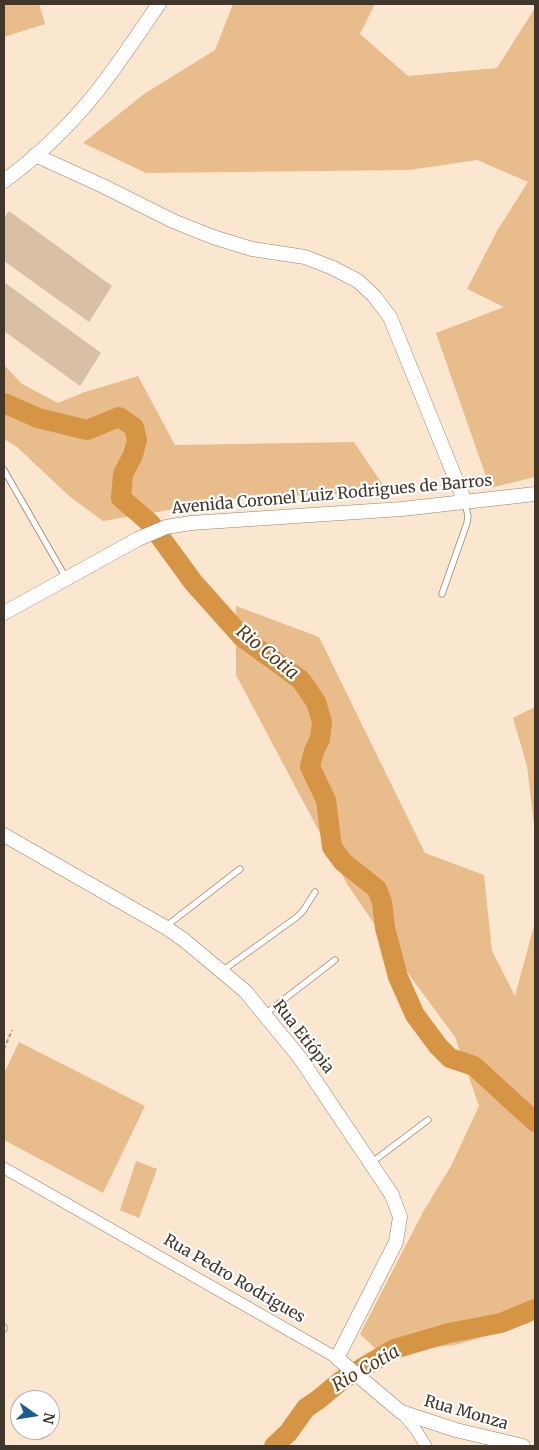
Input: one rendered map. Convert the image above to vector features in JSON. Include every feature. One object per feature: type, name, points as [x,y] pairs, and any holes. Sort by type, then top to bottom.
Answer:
[{"type":"street","points":[[4,181],[70,123],[95,94],[159,4]]},
{"type":"street","points":[[35,155],[173,221],[213,237],[252,248],[305,257],[333,268],[358,281],[374,296],[390,317],[465,502]]},
{"type":"street","name":"Avenida Coronel Luiz Rodrigues de Barros","points":[[4,613],[138,539],[166,527],[191,522],[402,509],[535,495]]},
{"type":"street","name":"Rua Etiópia","points":[[4,836],[165,927],[184,940],[245,991],[300,1058],[392,1195],[400,1217],[396,1242],[341,1361]]},
{"type":"street","name":"Rua Pedro Rodrigues","points":[[4,1168],[341,1361],[401,1412],[426,1446]]},
{"type":"street","name":"Rua Monza","points":[[401,1412],[456,1430],[523,1446]]},
{"type":"lane","points":[[4,470],[66,578]]},
{"type":"lane","points":[[442,594],[467,523],[468,516],[465,502]]},
{"type":"lane","points":[[165,927],[240,869]]},
{"type":"lane","points":[[222,972],[297,917],[315,892]]},
{"type":"lane","points":[[264,1014],[335,960]]},
{"type":"lane","points":[[371,1163],[428,1120]]},
{"type":"path","points":[[4,1049],[12,1030]]},
{"type":"shaded area","points":[[4,4],[39,4],[45,24],[4,37]]},
{"type":"shaded area","points":[[233,4],[375,4],[360,34],[408,76],[497,68],[535,8],[535,477],[490,488],[436,333],[504,307],[467,289],[497,231],[528,182],[477,160],[409,170],[146,173],[83,143],[144,94],[215,50]]},
{"type":"shaded area","points":[[4,365],[22,384],[58,403],[85,392],[138,376],[175,445],[354,442],[387,491],[235,499],[103,521],[69,496],[17,447],[4,439]]},
{"type":"shaded area","points":[[236,606],[319,637],[425,853],[484,875],[492,951],[515,996],[535,922],[535,1319],[527,1324],[455,1345],[379,1352],[360,1334],[423,1212],[451,1166],[479,1106],[455,1037],[410,976],[347,884],[236,675]]},
{"type":"shaded area","points":[[535,707],[535,833],[527,766],[513,718]]},
{"type":"shaded area","points":[[19,1042],[145,1106],[103,1193],[4,1140],[4,1073]]},
{"type":"shaded area","points":[[136,1161],[157,1169],[139,1218],[120,1210]]},
{"type":"building","points":[[9,211],[112,286],[89,322],[4,261],[4,218]]},
{"type":"building","points":[[4,282],[101,353],[80,386],[4,331]]},
{"type":"waterway","name":"Rio Cotia","points":[[4,403],[38,418],[87,430],[119,417],[134,427],[137,440],[133,455],[123,474],[121,498],[150,523],[193,582],[243,638],[301,680],[316,702],[322,722],[320,739],[314,751],[310,767],[326,800],[332,847],[343,862],[377,889],[382,902],[385,928],[398,977],[415,1015],[438,1046],[450,1058],[474,1066],[535,1122]]},
{"type":"waterway","name":"Rio Cotia","points":[[274,1446],[288,1433],[306,1408],[342,1380],[394,1349],[449,1333],[501,1323],[535,1309]]}]
